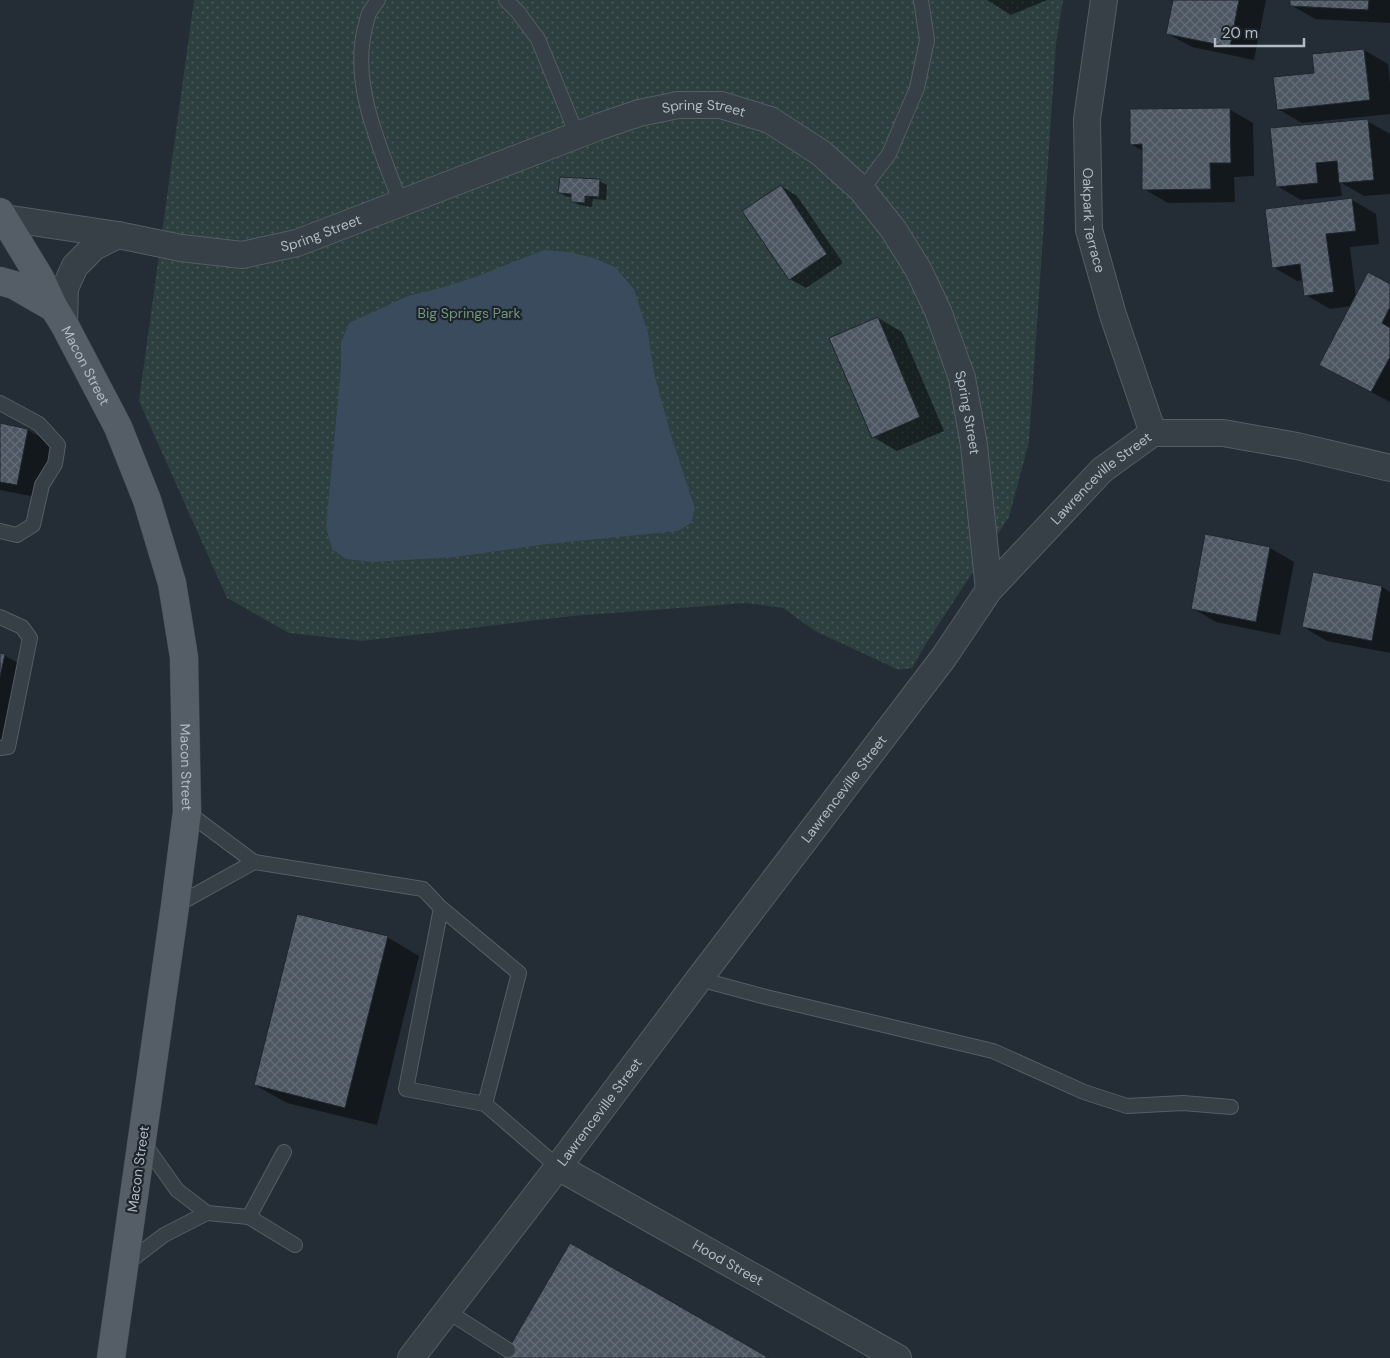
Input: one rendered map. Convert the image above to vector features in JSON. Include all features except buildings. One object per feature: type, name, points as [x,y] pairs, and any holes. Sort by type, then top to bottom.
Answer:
[{"type":"main road","name":"Macon Street","points":[[2,215],[40,278],[118,427],[147,500],[172,583],[184,657],[187,812],[176,906],[111,1358]]},
{"type":"main road","points":[[0,281],[14,285],[59,316]]},
{"type":"street","name":"Oakpark Terrace","points":[[1104,0],[1086,119],[1089,230],[1113,315],[1153,433]]},
{"type":"street","name":"Spring Street","points":[[2,215],[180,248],[242,254],[297,243],[639,113],[678,104],[721,105],[770,120],[820,153],[862,190],[892,229],[918,269],[938,311],[962,378],[974,445],[988,590]]},
{"type":"street","points":[[59,316],[65,288],[75,266],[94,247],[118,235]]},
{"type":"street","name":"Lawrenceville Street","points":[[411,1358],[944,657],[988,590],[1102,470],[1153,433],[1224,433],[1297,446],[1390,468]]},
{"type":"street","name":"Hood Street","points":[[558,1166],[898,1358]]},
{"type":"lane","points":[[378,0],[369,13],[363,35],[360,58],[371,123],[401,204]]},
{"type":"lane","points":[[506,0],[518,12],[538,39],[577,135]]},
{"type":"lane","points":[[862,190],[889,154],[918,88],[927,40],[921,0]]},
{"type":"lane","points":[[0,403],[39,424],[58,444],[55,464],[42,485],[33,525],[17,535],[0,531]]},
{"type":"lane","points":[[0,617],[22,627],[30,638],[8,747],[0,748]]},
{"type":"lane","points":[[187,812],[254,862],[423,889],[441,908],[519,973],[485,1104]]},
{"type":"lane","points":[[176,906],[254,862]]},
{"type":"lane","points":[[441,908],[406,1089],[485,1104],[558,1166]]},
{"type":"lane","points":[[699,979],[993,1052],[1084,1092],[1127,1106],[1184,1104],[1231,1107]]},
{"type":"lane","points":[[142,1140],[177,1190],[207,1213],[249,1217],[296,1245]]},
{"type":"lane","points":[[249,1217],[284,1152]]},
{"type":"lane","points":[[124,1266],[164,1235],[207,1213]]},
{"type":"lane","points":[[447,1311],[508,1350]]},
{"type":"green space","name":"Big Springs Park","points":[[194,0],[1063,0],[1056,44],[1029,442],[1009,517],[912,668],[899,670],[815,631],[783,608],[746,603],[572,616],[362,641],[289,633],[227,598],[139,401]]},
{"type":"water","points":[[544,250],[569,252],[594,258],[615,267],[634,289],[648,333],[654,373],[670,432],[695,509],[691,523],[678,531],[547,544],[455,557],[372,562],[346,559],[332,549],[326,527],[341,367],[341,342],[349,323],[408,296],[475,277]]}]
